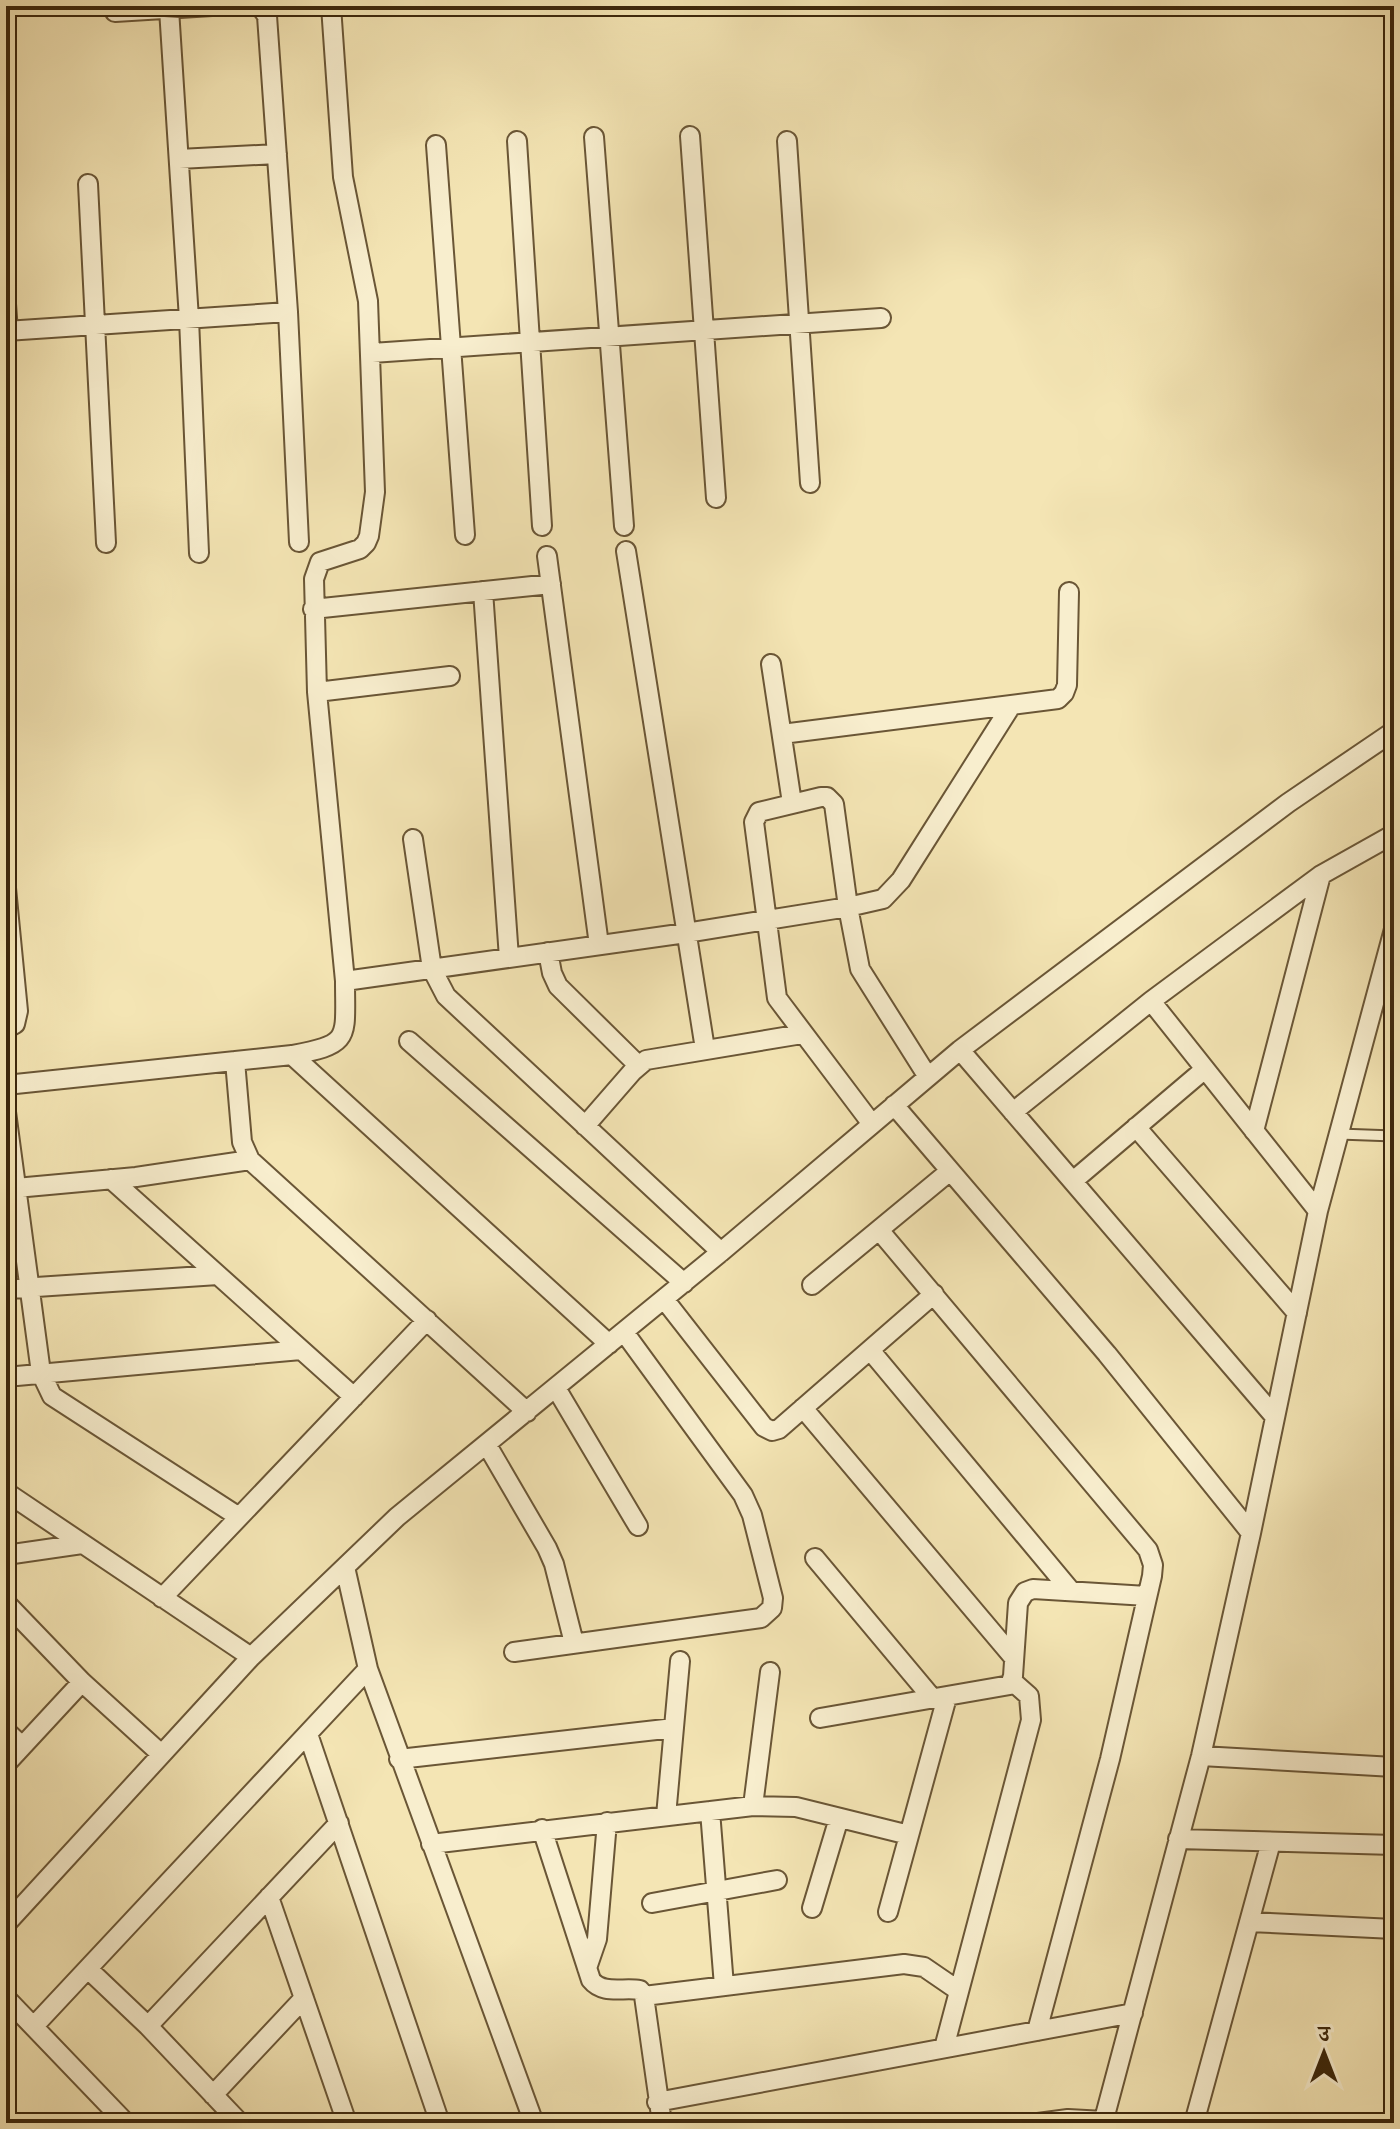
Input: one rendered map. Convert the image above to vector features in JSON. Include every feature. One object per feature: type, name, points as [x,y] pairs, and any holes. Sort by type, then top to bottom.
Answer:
[{"type":"street","points":[[115,12],[212,6]]},
{"type":"street","points":[[260,6],[267,16],[288,312],[299,542]]},
{"type":"street","points":[[6,1085],[292,1055],[328,1048],[338,1042],[345,1017],[345,981],[317,692],[314,579],[320,562],[360,549],[369,536],[375,492],[368,301],[341,162],[331,6]]},
{"type":"street","points":[[169,9],[189,319],[199,553]]},
{"type":"street","points":[[690,136],[716,498]]},
{"type":"street","points":[[594,137],[624,526]]},
{"type":"street","points":[[517,141],[542,526]]},
{"type":"street","points":[[787,141],[810,483]]},
{"type":"street","points":[[436,145],[465,535]]},
{"type":"street","points":[[179,159],[277,154]]},
{"type":"street","points":[[88,184],[106,543]]},
{"type":"street","points":[[6,304],[7,331],[288,312]]},
{"type":"street","points":[[372,353],[881,318]]},
{"type":"street","points":[[626,551],[705,1049]]},
{"type":"street","points":[[547,556],[599,945]]},
{"type":"street","points":[[313,609],[551,584]]},
{"type":"street","points":[[483,591],[509,958]]},
{"type":"street","points":[[782,734],[1050,702],[1064,693],[1067,685],[1069,592]]},
{"type":"street","points":[[771,664],[792,803]]},
{"type":"street","points":[[317,692],[450,676]]},
{"type":"street","points":[[345,981],[766,921],[883,899],[891,893],[1011,706]]},
{"type":"street","points":[[6,1924],[251,1657],[397,1517],[684,1283],[960,1050],[1288,803],[1394,731]]},
{"type":"street","points":[[872,1124],[777,998],[754,822],[759,812],[827,797],[834,804],[860,969],[928,1077]]},
{"type":"street","points":[[1013,1112],[1151,1001],[1321,875],[1394,834]]},
{"type":"street","points":[[413,839],[432,969],[446,996],[721,1252]]},
{"type":"street","points":[[1254,1131],[1321,875]]},
{"type":"street","points":[[6,888],[18,1011],[15,1024],[6,1029]]},
{"type":"street","points":[[1038,2123],[1068,2119],[1104,2122],[1201,1756],[1318,1211],[1394,929]]},
{"type":"street","points":[[548,952],[558,986],[638,1065]]},
{"type":"street","points":[[1151,1001],[1318,1211]]},
{"type":"street","points":[[585,1126],[638,1065],[656,1057],[802,1034]]},
{"type":"street","points":[[409,1041],[684,1283]]},
{"type":"street","points":[[960,1050],[1275,1417]]},
{"type":"street","points":[[292,1055],[616,1338],[743,1495],[752,1515],[773,1598],[772,1608],[761,1618],[514,1652]]},
{"type":"street","points":[[235,1061],[242,1142],[250,1160],[527,1412]]},
{"type":"street","points":[[1073,1181],[1205,1069]]},
{"type":"street","points":[[894,1105],[1107,1354],[1251,1533]]},
{"type":"street","points":[[6,1112],[41,1373],[52,1396],[239,1517]]},
{"type":"street","points":[[1136,1127],[1297,1313]]},
{"type":"street","points":[[16,1188],[250,1160]]},
{"type":"street","points":[[812,1285],[950,1171]]},
{"type":"street","points":[[111,1179],[354,1397]]},
{"type":"street","points":[[879,1230],[1148,1550],[1153,1565],[1110,1759],[1037,2031]]},
{"type":"street","points":[[6,1289],[218,1275]]},
{"type":"street","points":[[664,1299],[768,1430],[779,1429],[934,1294]]},
{"type":"street","points":[[162,1598],[427,1320]]},
{"type":"street","points":[[6,1377],[301,1350]]},
{"type":"street","points":[[870,1350],[1071,1591]]},
{"type":"street","points":[[556,1388],[638,1526]]},
{"type":"street","points":[[803,1408],[1014,1658]]},
{"type":"street","points":[[487,1445],[547,1548],[574,1643]]},
{"type":"street","points":[[6,1492],[251,1657]]},
{"type":"street","points":[[6,1555],[82,1544]]},
{"type":"street","points":[[815,1558],[940,1698]]},
{"type":"street","points":[[345,1567],[368,1669],[534,2123]]},
{"type":"street","points":[[820,1718],[1005,1687],[1012,1681],[1020,1598],[1033,1589],[1147,1596]]},
{"type":"street","points":[[6,1603],[82,1682],[160,1753]]},
{"type":"street","points":[[666,1816],[680,1661]]},
{"type":"street","points":[[34,2026],[368,1669]]},
{"type":"street","points":[[753,1806],[770,1672]]},
{"type":"street","points":[[944,2048],[1031,1720],[1029,1696],[1012,1681]]},
{"type":"street","points":[[6,1764],[82,1682]]},
{"type":"street","points":[[888,1912],[940,1698]]},
{"type":"street","points":[[399,1759],[674,1728]]},
{"type":"street","points":[[6,1731],[22,1746]]},
{"type":"street","points":[[308,1734],[440,2123]]},
{"type":"street","points":[[1201,1756],[1394,1767]]},
{"type":"street","points":[[431,1844],[753,1806],[796,1807],[909,1835]]},
{"type":"street","points":[[710,1811],[724,1986]]},
{"type":"street","points":[[812,1908],[839,1818]]},
{"type":"street","points":[[587,1968],[597,1939],[607,1822]]},
{"type":"street","points":[[148,2026],[339,1823]]},
{"type":"street","points":[[542,1829],[587,1968],[596,1986],[640,1990],[644,1996],[662,2123]]},
{"type":"street","points":[[1178,1839],[1394,1845]]},
{"type":"street","points":[[1194,2123],[1271,1842]]},
{"type":"street","points":[[652,1903],[777,1880]]},
{"type":"street","points":[[269,1897],[347,2123]]},
{"type":"street","points":[[1249,1922],[1394,1929]]},
{"type":"street","points":[[644,1996],[916,1964],[959,1991]]},
{"type":"street","points":[[88,1969],[148,2026],[240,2123]]},
{"type":"street","points":[[6,1998],[126,2123]]},
{"type":"street","points":[[213,2095],[304,1998]]},
{"type":"street","points":[[657,2102],[1133,2013]]},
{"type":"lane","points":[[1339,1134],[1394,1136]]}]
